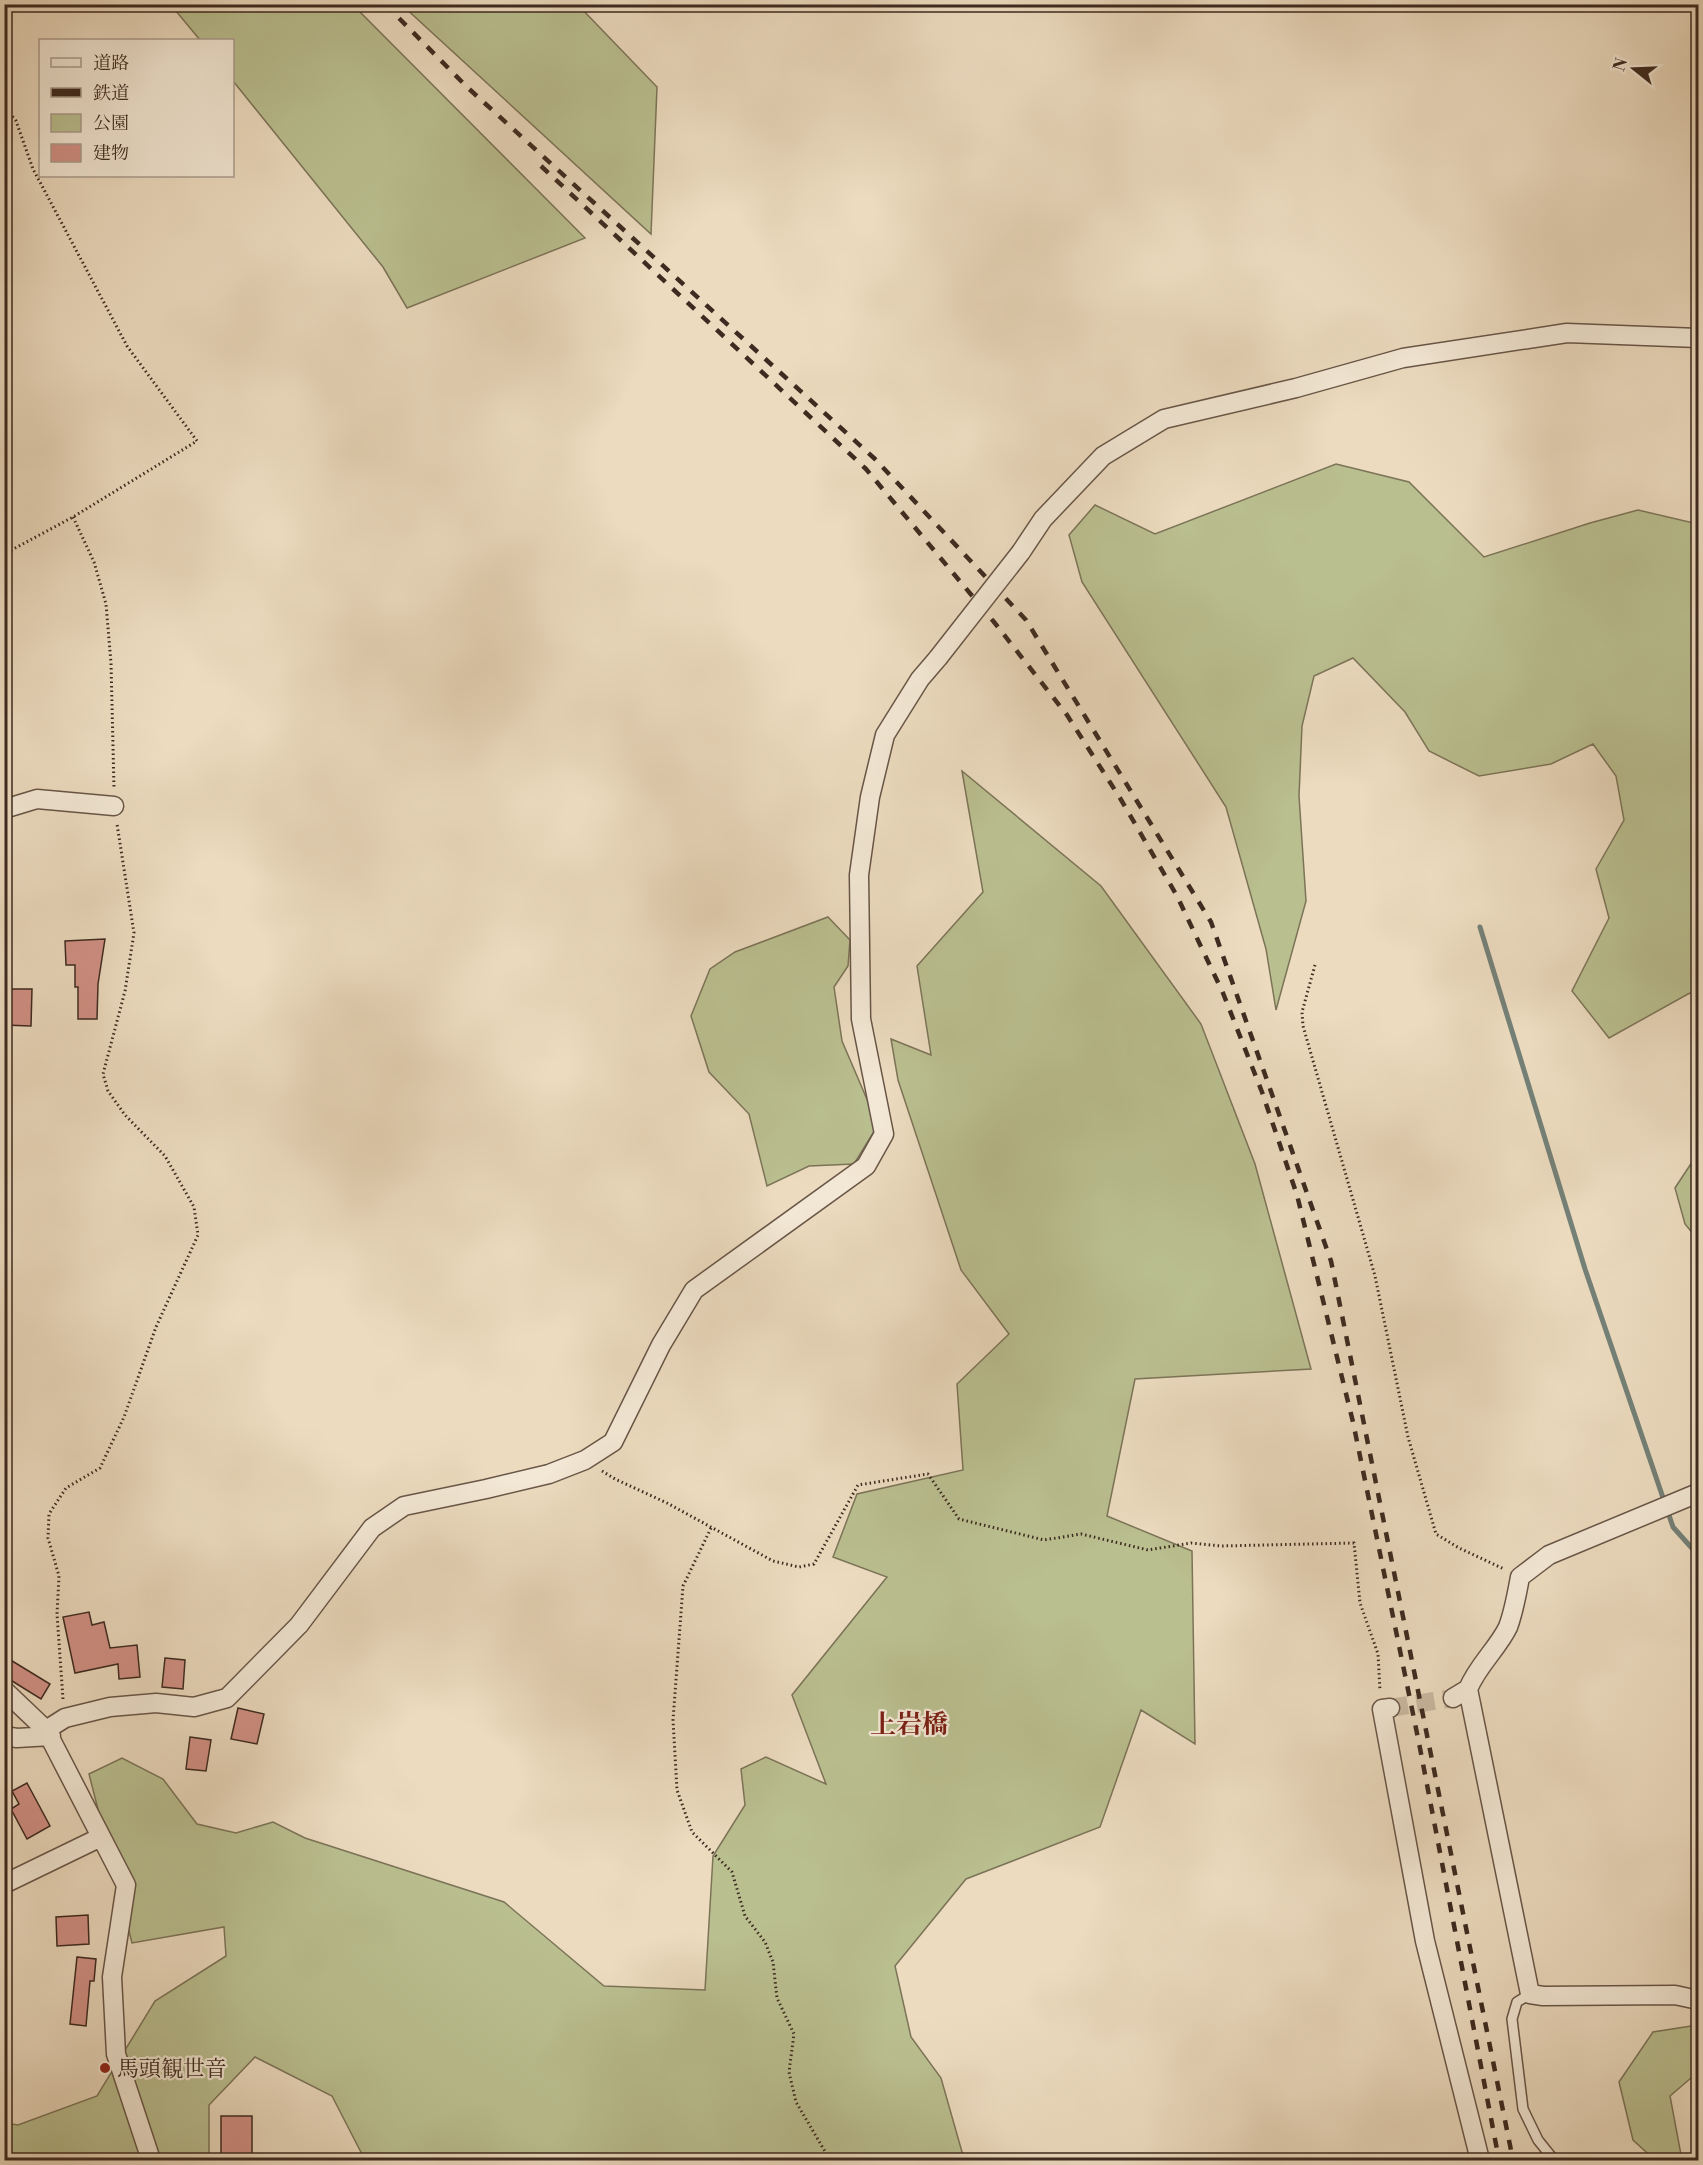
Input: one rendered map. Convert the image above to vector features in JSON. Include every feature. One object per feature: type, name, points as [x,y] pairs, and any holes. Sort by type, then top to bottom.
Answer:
[{"type":"street","points":[[4,1736],[17,1737],[49,1733],[65,1718],[111,1707],[156,1703],[194,1707],[227,1698],[299,1625],[372,1528],[404,1506],[549,1474],[585,1460],[613,1442],[661,1345],[694,1290],[866,1166],[884,1134],[861,1019],[859,875],[870,797],[885,735],[920,679],[1021,552],[1043,519],[1103,456],[1164,419],[1296,388],[1403,358],[1567,333],[1698,338]]},
{"type":"street","points":[[4,808],[38,800],[114,806]]},
{"type":"street","points":[[1698,1493],[1549,1555],[1520,1577],[1507,1628],[1460,1694],[1530,1994],[1544,1996],[1675,1995],[1698,2000]]},
{"type":"street","points":[[4,1690],[49,1733],[126,1885],[112,1977],[116,2054],[151,2160]]},
{"type":"street","points":[[1386,1708],[1425,1941],[1480,2160]]},
{"type":"street","points":[[4,1884],[101,1837]]},
{"type":"lane","points":[[1530,1994],[1517,2002],[1512,2019],[1523,2109],[1538,2139],[1554,2160]]},
{"type":"path","points":[[4,106],[16,121],[33,169],[127,346],[197,441],[73,517],[4,554]]},
{"type":"path","points":[[65,1718],[57,1614],[59,1576],[48,1538],[49,1514],[66,1488],[100,1468],[124,1417],[156,1327],[198,1234],[194,1207],[165,1156],[125,1115],[108,1091],[103,1074],[125,991],[134,933],[114,806],[111,663],[106,604],[94,561],[73,517]]},
{"type":"path","points":[[1315,965],[1302,1012],[1303,1026],[1375,1276],[1408,1437],[1427,1508],[1436,1534],[1459,1548],[1520,1577]]},
{"type":"path","points":[[585,1460],[615,1479],[667,1503],[773,1561],[799,1567],[814,1564],[858,1485],[928,1474],[959,1519],[1044,1540],[1081,1534],[1148,1550],[1191,1543],[1221,1546],[1354,1543],[1360,1603],[1378,1654],[1386,1708]]},
{"type":"path","points":[[711,1528],[683,1586],[673,1720],[677,1790],[692,1832],[732,1872],[746,1916],[765,1942],[773,1962],[777,1998],[794,2034],[789,2072],[796,2102],[830,2160]]},
{"type":"green space","points":[[171,5],[353,5],[585,238],[407,308],[383,267],[234,82],[234,39],[199,39]]},
{"type":"green space","points":[[402,5],[578,5],[657,87],[651,234]]},
{"type":"green space","points":[[1336,464],[1409,482],[1484,557],[1638,510],[1698,524],[1698,990],[1609,1038],[1572,991],[1609,918],[1596,869],[1624,820],[1616,776],[1593,744],[1551,764],[1479,776],[1429,751],[1405,712],[1353,658],[1314,676],[1302,726],[1299,796],[1306,901],[1276,1010],[1266,949],[1226,807],[1082,582],[1069,535],[1095,505],[1155,534]]},
{"type":"green space","points":[[962,771],[1101,886],[1201,1024],[1255,1164],[1311,1369],[1135,1379],[1107,1516],[1192,1551],[1195,1744],[1141,1710],[1100,1827],[966,1879],[895,1966],[911,2037],[941,2078],[962,2152],[967,2160],[365,2160],[332,2096],[255,2057],[209,2105],[209,2160],[5,2160],[5,2123],[18,2125],[97,2096],[155,2001],[226,1956],[224,1927],[132,1943],[89,1774],[122,1758],[163,1779],[197,1824],[236,1833],[273,1822],[305,1838],[504,1902],[604,1986],[705,1990],[713,1856],[745,1805],[741,1769],[766,1757],[826,1784],[792,1695],[887,1577],[833,1557],[857,1494],[963,1470],[957,1384],[1009,1334],[961,1270],[898,1080],[891,1039],[931,1055],[917,966],[983,892]]},
{"type":"green space","points":[[828,917],[850,940],[848,966],[834,987],[842,1041],[878,1125],[854,1164],[809,1166],[767,1186],[749,1114],[709,1072],[691,1016],[710,969],[735,952]]},
{"type":"green space","points":[[1698,1153],[1698,1240],[1685,1224],[1675,1188]]},
{"type":"green space","points":[[1691,2026],[1698,2031],[1698,2072],[1670,2096],[1682,2160],[1655,2160],[1633,2140],[1619,2082],[1653,2032]]},
{"type":"building","points":[[105,939],[98,984],[97,1019],[78,1019],[75,965],[66,965],[65,941]]},
{"type":"building","points":[[4,989],[32,989],[31,1026],[4,1025]]},
{"type":"building","points":[[89,1612],[92,1625],[104,1622],[110,1648],[137,1645],[140,1677],[119,1679],[118,1664],[75,1673],[63,1617]]},
{"type":"building","points":[[4,1656],[50,1684],[41,1699],[4,1676]]},
{"type":"building","points":[[165,1658],[185,1660],[183,1689],[162,1687]]},
{"type":"building","points":[[238,1708],[264,1714],[257,1744],[231,1739]]},
{"type":"building","points":[[190,1737],[211,1740],[206,1771],[186,1769]]},
{"type":"building","points":[[27,1783],[50,1826],[27,1839],[11,1809],[19,1804],[12,1791]]},
{"type":"building","points":[[88,1915],[89,1944],[57,1946],[56,1917]]},
{"type":"building","points":[[77,1957],[96,1959],[94,1981],[90,1981],[86,2026],[70,2024]]},
{"type":"building","points":[[221,2116],[252,2116],[252,2160],[221,2160]]},
{"type":"waterway","points":[[1480,927],[1585,1269],[1673,1527],[1698,1555]]},
{"type":"tunnel","points":[[1390,1708],[1453,1698]]},
{"type":"railway","points":[[385,4],[467,87],[875,459],[1026,620],[1211,922],[1331,1261],[1513,2160]]},
{"type":"railway","points":[[541,166],[866,469],[994,622],[1067,715],[1120,798],[1177,896],[1223,993],[1262,1092],[1297,1195],[1353,1422],[1419,1743],[1499,2160]]},
{"type":"place","name":"馬頭観世音","points":[[105,2068]]},
{"type":"district","name":"上岩橋","points":[[909,1724]]}]
